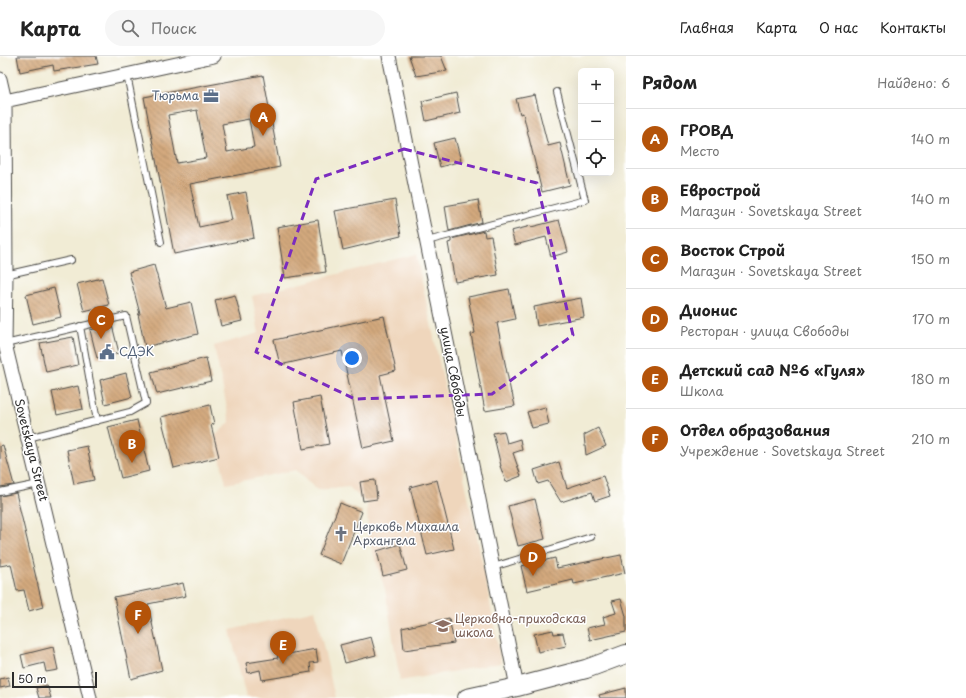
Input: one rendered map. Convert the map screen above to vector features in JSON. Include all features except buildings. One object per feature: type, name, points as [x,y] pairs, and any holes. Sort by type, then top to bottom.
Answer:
[{"type":"main road","points":[[467,698],[586,669],[626,654]]},
{"type":"street","points":[[3,102],[214,56]]},
{"type":"street","name":"улица Свободы","points":[[389,56],[517,687]]},
{"type":"street","name":"Sovetskaya Street","points":[[0,79],[3,102],[3,276],[5,344],[90,698]]},
{"type":"street","points":[[0,325],[5,344]]},
{"type":"lane","points":[[127,76],[161,242]]},
{"type":"lane","points":[[427,241],[585,200],[557,92]]},
{"type":"lane","points":[[3,276],[71,260]]},
{"type":"lane","points":[[5,344],[126,316],[146,402],[130,412],[28,438]]},
{"type":"lane","points":[[80,326],[97,420]]},
{"type":"lane","points":[[0,492],[39,484]]},
{"type":"lane","points":[[492,567],[591,537]]},
{"type":"highlighted area","points":[[404,149],[537,183],[573,335],[492,394],[355,399],[256,352],[316,179]]},
{"type":"shaded area","points":[[416,254],[484,570],[501,663],[400,681],[385,589],[368,537],[367,504],[349,487],[317,490],[296,470],[226,484],[215,436],[230,422],[214,346],[259,333],[252,296]]},
{"type":"shaded area","points":[[315,610],[335,698],[246,698],[230,630]]},
{"type":"place","name":"Тюрьма","points":[[211,96]]},
{"type":"place","name":"ГРОВД","points":[[263,136]]},
{"type":"place","name":"Восток Строй","points":[[101,339]]},
{"type":"place","name":"СДЭК","points":[[107,352]]},
{"type":"place","name":"Еврострой","points":[[132,463]]},
{"type":"place","name":"Церковь Михаила Архангела","points":[[341,534]]},
{"type":"place","name":"Дионис","points":[[533,576]]},
{"type":"place","name":"Церковно-приходская школа","points":[[443,626]]},
{"type":"place","name":"Отдел образования","points":[[138,634]]},
{"type":"place","name":"Детский сад №6 «Гуля»","points":[[283,664]]}]
